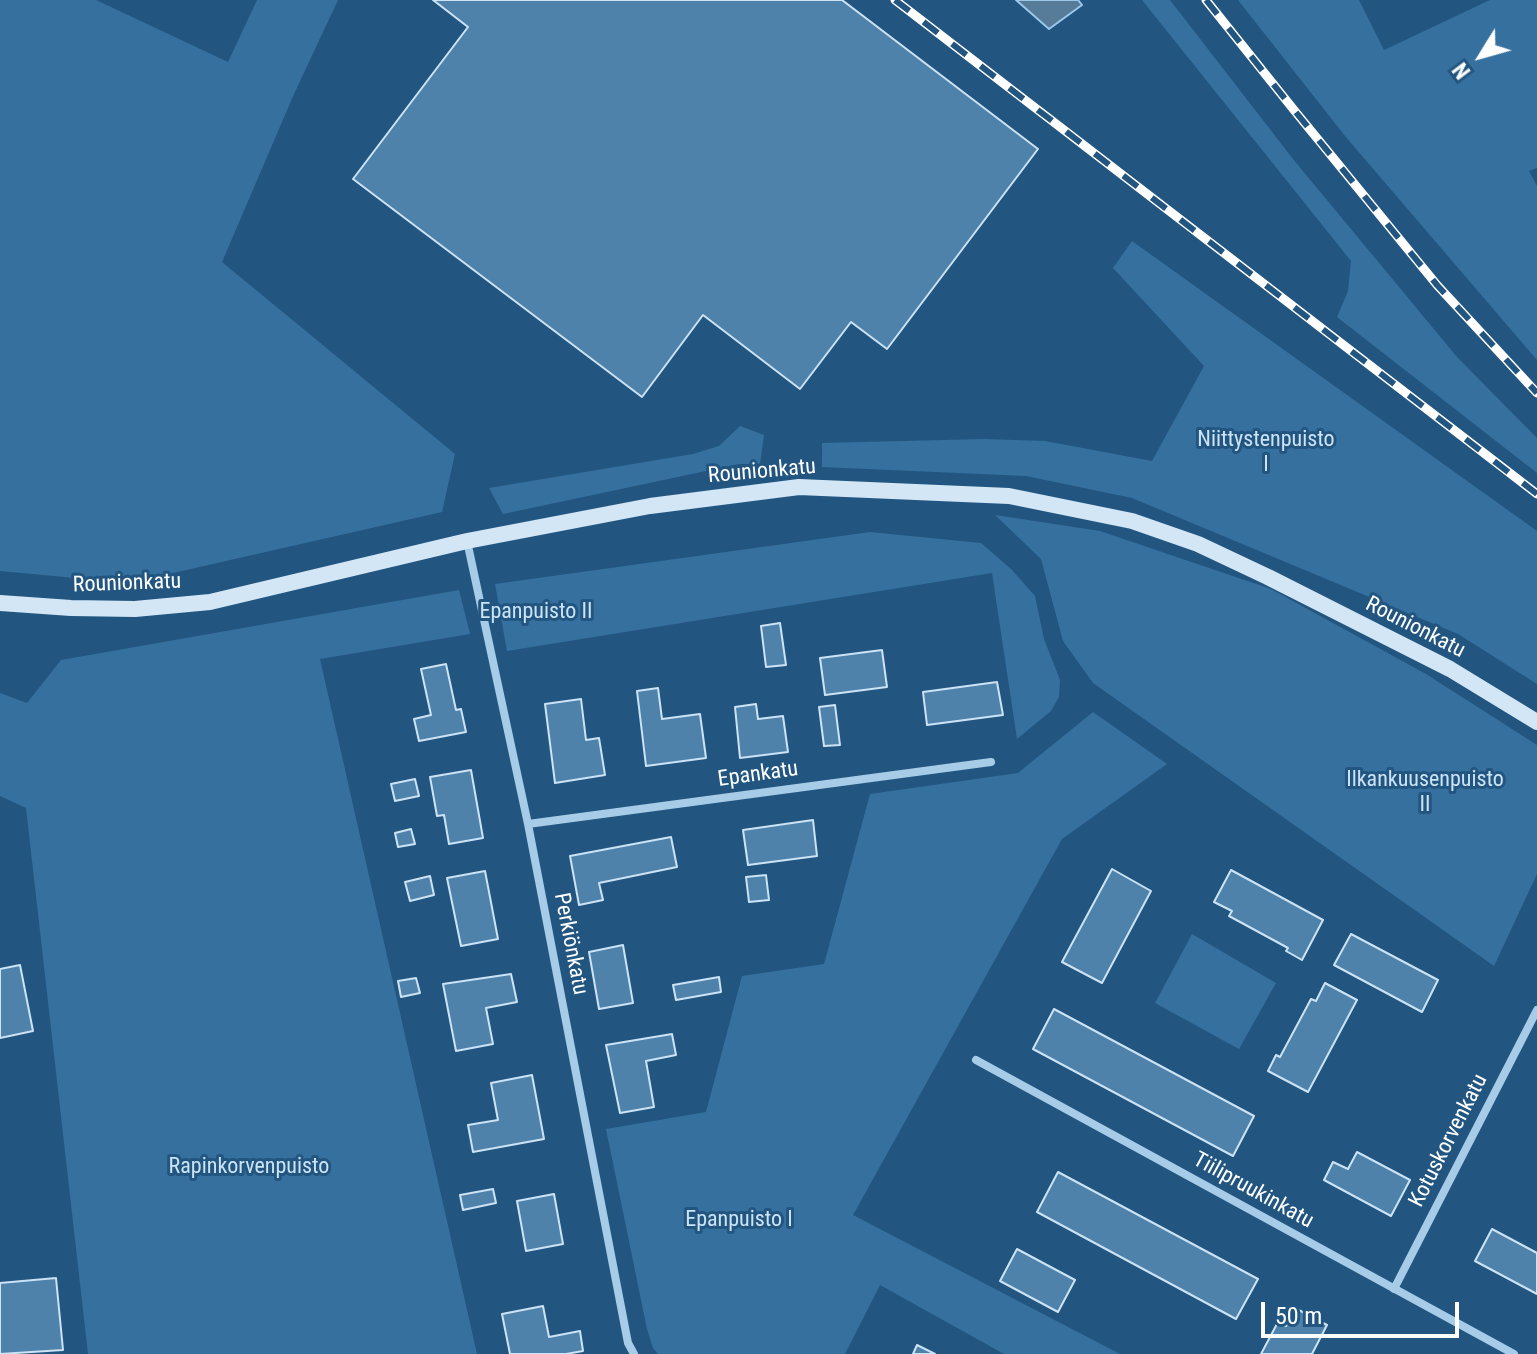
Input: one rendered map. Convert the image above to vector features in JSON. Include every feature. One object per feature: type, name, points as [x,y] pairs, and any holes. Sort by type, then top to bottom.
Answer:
[{"type":"main road","name":"Rounionkatu","points":[[0,603],[135,609],[210,602],[467,541],[650,506],[799,487],[1009,496],[1132,521],[1198,544],[1450,669],[1537,722]]},
{"type":"street","name":"Perkiönkatu","points":[[467,541],[528,824],[628,1343],[634,1354]]},
{"type":"street","name":"Epankatu","points":[[528,824],[991,762]]},
{"type":"street","name":"Kotuskorvenkatu","points":[[1394,1289],[1537,1010]]},
{"type":"street","name":"Tiilipruukinkatu","points":[[976,1060],[1514,1354]]},
{"type":"green space","points":[[0,0],[96,0],[228,62],[257,0],[338,0],[222,262],[455,454],[442,512],[129,583],[0,571]]},
{"type":"green space","points":[[1142,0],[1170,0],[1293,159],[1457,357],[1537,438],[1537,473],[1337,317],[1348,291],[1351,261]]},
{"type":"green space","points":[[1238,0],[1359,0],[1384,50],[1490,0],[1537,0],[1537,168],[1529,171],[1537,186],[1537,360],[1345,136]]},
{"type":"green space","name":"Niittystenpuisto I","points":[[1132,241],[1537,531],[1537,684],[1458,634],[1132,498],[1026,476],[822,467],[822,443],[984,439],[1045,441],[1152,461],[1204,366],[1113,268]]},
{"type":"green space","points":[[740,426],[764,435],[760,464],[739,464],[503,514],[489,488],[693,454],[719,446]]},
{"type":"green space","name":"Ilkankuusenpuisto II","points":[[995,515],[1100,531],[1271,589],[1426,674],[1537,745],[1537,874],[1494,966],[1093,683],[1063,641],[1041,559]]},
{"type":"green space","name":"Epanpuisto II","points":[[870,532],[981,543],[1011,569],[1035,596],[1044,639],[1060,680],[1059,697],[1051,711],[1017,739],[992,573],[507,651],[495,584]]},
{"type":"green space","name":"Rapinkorvenpuisto","points":[[459,590],[470,634],[320,659],[477,1354],[88,1354],[26,808],[0,796],[0,693],[27,703],[61,660]]},
{"type":"green space","name":"Epanpuisto I","points":[[1093,712],[1167,764],[1062,839],[853,1215],[1120,1354],[1004,1354],[880,1285],[845,1354],[658,1354],[647,1329],[606,1129],[706,1112],[742,976],[824,964],[870,794],[1018,773]]},
{"type":"green space","points":[[1192,934],[1276,983],[1239,1049],[1155,1003]]},
{"type":"shaded area","points":[[1016,0],[1078,0],[1082,5],[1049,29]]},
{"type":"building","points":[[433,0],[842,0],[1038,149],[887,349],[851,322],[800,389],[703,315],[642,397],[353,179],[468,27]]},
{"type":"building","points":[[780,623],[786,665],[766,667],[761,626]]},
{"type":"building","points":[[882,650],[887,687],[825,695],[820,658]]},
{"type":"building","points":[[446,664],[456,710],[461,709],[466,732],[419,741],[414,719],[431,715],[421,669]]},
{"type":"building","points":[[997,682],[1003,715],[927,725],[923,692]]},
{"type":"building","points":[[658,688],[662,719],[700,714],[706,758],[646,766],[637,691]]},
{"type":"building","points":[[581,699],[586,740],[599,738],[605,775],[555,783],[545,704]]},
{"type":"building","points":[[756,704],[758,719],[783,716],[788,752],[740,758],[735,707]]},
{"type":"building","points":[[835,705],[840,745],[824,746],[819,707]]},
{"type":"building","points":[[471,770],[483,838],[449,844],[444,815],[437,816],[430,777]]},
{"type":"building","points":[[415,779],[419,796],[395,801],[391,784]]},
{"type":"building","points":[[813,820],[817,856],[748,865],[743,830]]},
{"type":"building","points":[[411,829],[415,844],[398,847],[395,833]]},
{"type":"building","points":[[671,837],[677,867],[599,883],[603,900],[579,905],[570,856]]},
{"type":"building","points":[[1112,869],[1151,891],[1102,983],[1062,962]]},
{"type":"building","points":[[1231,870],[1323,920],[1302,960],[1286,951],[1288,948],[1229,916],[1232,911],[1214,902]]},
{"type":"building","points":[[485,871],[498,939],[461,946],[447,878]]},
{"type":"building","points":[[766,875],[769,900],[749,902],[746,877]]},
{"type":"building","points":[[430,876],[434,895],[410,901],[405,882]]},
{"type":"building","points":[[1351,934],[1438,980],[1422,1012],[1334,965]]},
{"type":"building","points":[[623,945],[633,1003],[599,1009],[589,952]]},
{"type":"building","points":[[20,965],[33,1031],[0,1038],[0,969]]},
{"type":"building","points":[[511,974],[517,1002],[486,1008],[493,1044],[456,1051],[443,984]]},
{"type":"building","points":[[719,977],[721,992],[676,1000],[673,985]]},
{"type":"building","points":[[416,978],[420,993],[401,997],[398,981]]},
{"type":"building","points":[[1325,983],[1357,1000],[1308,1092],[1268,1071],[1276,1055],[1280,1057],[1311,999],[1316,1001]]},
{"type":"building","points":[[1054,1009],[1254,1116],[1233,1156],[1033,1049]]},
{"type":"building","points":[[672,1034],[676,1055],[646,1061],[654,1107],[620,1113],[606,1045]]},
{"type":"building","points":[[532,1075],[544,1139],[473,1152],[468,1125],[498,1120],[491,1083]]},
{"type":"building","points":[[1357,1152],[1410,1180],[1391,1216],[1324,1180],[1333,1162],[1348,1169]]},
{"type":"building","points":[[1058,1172],[1258,1279],[1236,1319],[1037,1212]]},
{"type":"building","points":[[493,1189],[496,1203],[463,1210],[460,1195]]},
{"type":"building","points":[[554,1194],[563,1244],[526,1251],[517,1201]]},
{"type":"building","points":[[1492,1229],[1537,1253],[1537,1294],[1475,1261]]},
{"type":"building","points":[[1017,1249],[1075,1280],[1058,1312],[1000,1281]]},
{"type":"building","points":[[56,1278],[63,1350],[0,1354],[0,1283]]},
{"type":"building","points":[[543,1306],[549,1337],[580,1331],[583,1351],[510,1354],[502,1314]]},
{"type":"building","points":[[1295,1308],[1327,1325],[1312,1354],[1261,1354],[1278,1322],[1286,1326]]},
{"type":"building","points":[[917,1345],[935,1354],[913,1354]]},
{"type":"railway","points":[[895,0],[1537,494]]},
{"type":"railway","points":[[1206,0],[1437,285],[1537,393]]}]
